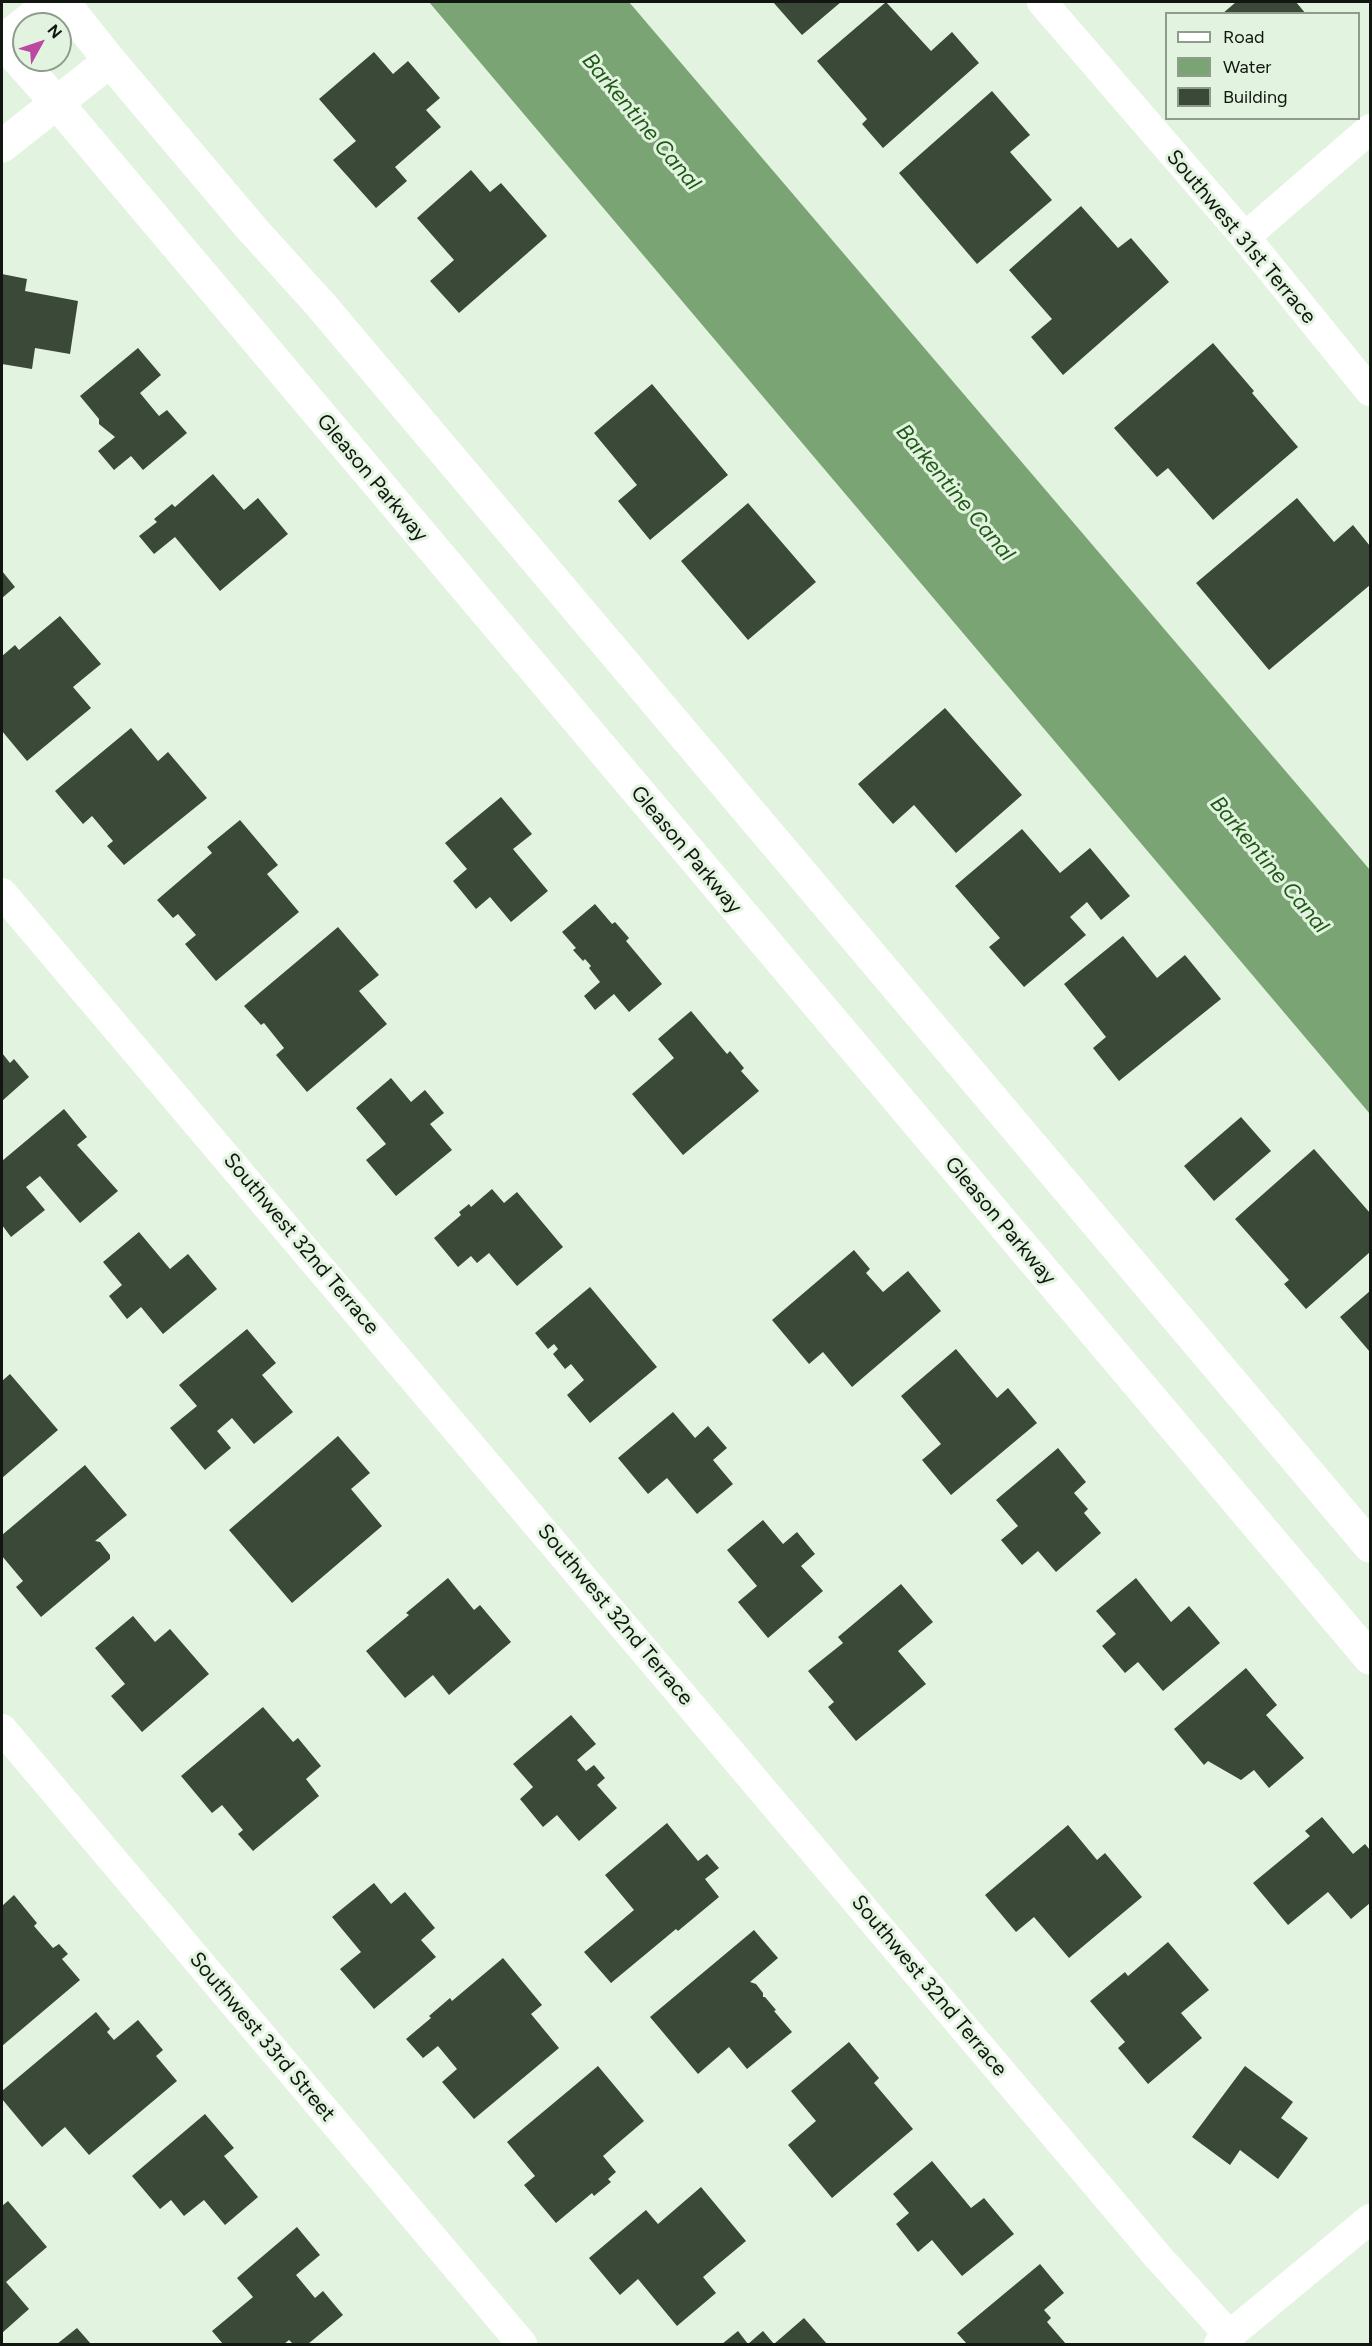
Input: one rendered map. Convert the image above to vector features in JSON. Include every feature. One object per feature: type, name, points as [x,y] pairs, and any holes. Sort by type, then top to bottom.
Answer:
[{"type":"main road","points":[[2,42],[51,2]]},
{"type":"main road","points":[[63,2],[110,61],[327,313],[1371,1546]]},
{"type":"main road","name":"Gleason Parkway","points":[[2,42],[56,102],[1371,1658]]},
{"type":"main road","points":[[2,146],[110,61]]},
{"type":"street","name":"Southwest 31st Terrace","points":[[1042,2],[1245,237],[1371,391]]},
{"type":"street","points":[[1245,237],[1371,129]]},
{"type":"street","name":"Southwest 32nd Terrace","points":[[2,893],[1152,2249],[1225,2340]]},
{"type":"street","name":"Southwest 33rd Street","points":[[2,1729],[522,2344]]},
{"type":"street","points":[[1225,2340],[1371,2219]]},
{"type":"water","name":"Barkentine Canal","points":[[429,2],[629,2],[1370,870],[1370,1114]]},
{"type":"building","points":[[773,2],[841,2],[802,35]]},
{"type":"building","points":[[886,2],[931,51],[952,32],[979,63],[883,148],[862,124],[867,119],[817,61]]},
{"type":"building","points":[[1236,2],[1296,2],[1304,12],[1224,12]]},
{"type":"building","points":[[374,52],[393,74],[408,61],[440,98],[426,110],[441,127],[395,167],[407,181],[376,208],[333,160],[356,141],[319,99]]},
{"type":"building","points":[[992,91],[1030,135],[1010,152],[1052,200],[977,264],[899,173]]},
{"type":"building","points":[[471,170],[490,192],[501,183],[547,236],[459,313],[430,281],[454,260],[417,218]]},
{"type":"building","points":[[1081,206],[1118,248],[1131,238],[1169,282],[1063,375],[1031,337],[1052,319],[1009,270]]},
{"type":"building","points":[[2,274],[27,279],[25,291],[78,301],[70,354],[35,348],[32,369],[2,364]]},
{"type":"building","points":[[1213,343],[1298,447],[1213,520],[1168,468],[1157,477],[1114,428]]},
{"type":"building","points":[[138,348],[161,375],[140,393],[159,416],[167,410],[187,433],[143,470],[131,456],[114,470],[98,451],[115,437],[99,424],[99,419],[80,396]]},
{"type":"building","points":[[652,384],[728,475],[650,540],[618,501],[637,485],[594,433]]},
{"type":"building","points":[[213,474],[244,510],[258,498],[288,534],[220,591],[175,537],[154,554],[139,536],[157,522],[154,519],[172,504],[175,507]]},
{"type":"building","points":[[1297,498],[1334,542],[1353,525],[1370,546],[1370,585],[1269,670],[1196,583]]},
{"type":"building","points":[[748,503],[816,582],[748,640],[681,561]]},
{"type":"building","points":[[2,571],[15,587],[2,598]]},
{"type":"building","points":[[60,616],[101,664],[73,687],[91,708],[27,761],[2,731],[2,656],[15,645],[19,650]]},
{"type":"building","points":[[945,708],[1022,795],[956,853],[914,805],[893,824],[858,784]]},
{"type":"building","points":[[131,728],[158,761],[168,752],[207,798],[124,865],[107,846],[113,841],[92,816],[83,824],[55,791]]},
{"type":"building","points":[[501,797],[532,834],[513,849],[548,891],[511,922],[490,897],[476,909],[453,881],[467,869],[445,843]]},
{"type":"building","points":[[240,820],[278,865],[267,874],[299,912],[216,981],[185,944],[196,935],[178,914],[173,918],[157,900],[212,853],[207,847]]},
{"type":"building","points":[[1022,829],[1060,873],[1090,848],[1130,896],[1101,920],[1087,902],[1070,917],[1086,935],[1024,987],[989,947],[1000,938],[955,886]]},
{"type":"building","points":[[595,904],[612,924],[615,922],[629,938],[626,941],[662,984],[629,1012],[614,994],[595,1010],[584,996],[600,982],[589,968],[591,966],[573,950],[576,948],[562,932]]},
{"type":"building","points":[[338,927],[379,975],[359,991],[387,1024],[307,1092],[276,1055],[284,1048],[264,1023],[261,1025],[244,1006]]},
{"type":"building","points":[[1123,936],[1157,978],[1185,955],[1221,999],[1119,1081],[1093,1048],[1106,1037],[1064,984]]},
{"type":"building","points":[[691,1011],[727,1054],[730,1051],[744,1068],[741,1071],[759,1091],[683,1155],[632,1094],[674,1058],[658,1039]]},
{"type":"building","points":[[2,1053],[10,1063],[14,1059],[29,1077],[2,1101]]},
{"type":"building","points":[[391,1078],[411,1102],[425,1090],[444,1113],[430,1124],[452,1150],[396,1196],[366,1160],[386,1144],[356,1108]]},
{"type":"building","points":[[64,1109],[87,1137],[77,1145],[118,1191],[80,1223],[40,1176],[26,1187],[45,1210],[11,1237],[2,1225],[2,1161]]},
{"type":"building","points":[[1241,1117],[1271,1151],[1214,1201],[1184,1166]]},
{"type":"building","points":[[1314,1149],[1370,1213],[1370,1252],[1306,1309],[1284,1284],[1289,1280],[1235,1219]]},
{"type":"building","points":[[492,1189],[504,1203],[517,1192],[563,1247],[517,1286],[489,1253],[477,1263],[471,1256],[458,1267],[434,1238],[461,1215],[459,1212],[469,1204],[471,1207]]},
{"type":"building","points":[[139,1232],[170,1269],[188,1254],[217,1289],[163,1334],[141,1307],[127,1319],[109,1296],[122,1285],[103,1262]]},
{"type":"building","points":[[854,1250],[870,1269],[866,1273],[883,1292],[908,1271],[941,1311],[852,1387],[823,1352],[809,1364],[772,1320]]},
{"type":"building","points":[[590,1287],[657,1367],[590,1423],[567,1395],[584,1380],[571,1364],[565,1369],[553,1354],[558,1349],[554,1344],[548,1349],[535,1333]]},
{"type":"building","points":[[1370,1291],[1370,1352],[1340,1317]]},
{"type":"building","points":[[247,1329],[276,1363],[262,1375],[293,1412],[254,1444],[232,1418],[217,1431],[231,1448],[205,1470],[170,1428],[197,1406],[179,1385]]},
{"type":"building","points":[[956,1349],[997,1398],[1008,1388],[1037,1423],[951,1495],[922,1460],[941,1444],[901,1396]]},
{"type":"building","points":[[10,1374],[58,1430],[2,1478],[2,1381]]},
{"type":"building","points":[[673,1412],[695,1438],[708,1426],[727,1448],[713,1460],[733,1484],[697,1514],[667,1478],[648,1494],[618,1458]]},
{"type":"building","points":[[338,1436],[370,1473],[351,1489],[382,1526],[292,1603],[229,1530]]},
{"type":"building","points":[[1058,1448],[1086,1482],[1074,1493],[1088,1509],[1084,1513],[1101,1533],[1056,1572],[1038,1551],[1022,1565],[1001,1540],[1018,1526],[996,1500]]},
{"type":"building","points":[[85,1465],[127,1515],[95,1541],[100,1542],[110,1555],[110,1559],[41,1617],[16,1587],[23,1581],[2,1556],[2,1535]]},
{"type":"building","points":[[763,1520],[783,1544],[797,1532],[815,1554],[801,1566],[823,1591],[768,1638],[738,1602],[757,1586],[727,1550]]},
{"type":"building","points":[[448,1578],[474,1610],[480,1605],[511,1642],[449,1695],[433,1675],[405,1698],[366,1651]]},
{"type":"building","points":[[1136,1578],[1171,1622],[1189,1606],[1220,1643],[1163,1691],[1138,1662],[1125,1673],[1102,1646],[1116,1634],[1096,1611]]},
{"type":"building","points":[[901,1584],[933,1622],[898,1651],[926,1684],[856,1741],[828,1707],[834,1702],[808,1671],[843,1643],[838,1637]]},
{"type":"building","points":[[133,1616],[155,1642],[170,1629],[209,1674],[142,1732],[111,1696],[125,1684],[95,1648]]},
{"type":"building","points":[[1246,1668],[1277,1705],[1266,1715],[1304,1758],[1269,1788],[1254,1770],[1241,1780],[1208,1761],[1204,1765],[1174,1729]]},
{"type":"building","points":[[263,1707],[293,1742],[298,1738],[321,1766],[306,1779],[319,1796],[253,1851],[238,1834],[243,1830],[222,1805],[212,1813],[181,1776]]},
{"type":"building","points":[[571,1715],[596,1744],[577,1760],[586,1771],[594,1765],[605,1778],[597,1785],[617,1808],[579,1841],[557,1815],[543,1827],[520,1799],[533,1787],[513,1764]]},
{"type":"building","points":[[1322,1817],[1353,1854],[1365,1844],[1370,1850],[1370,1903],[1351,1919],[1328,1892],[1288,1925],[1253,1883],[1310,1836],[1305,1831]]},
{"type":"building","points":[[667,1823],[698,1861],[707,1854],[719,1868],[705,1879],[719,1897],[611,1983],[584,1952],[634,1910],[605,1875]]},
{"type":"building","points":[[1068,1825],[1097,1860],[1105,1853],[1142,1897],[1069,1958],[1034,1917],[1016,1932],[985,1895]]},
{"type":"building","points":[[374,1883],[391,1904],[405,1892],[435,1928],[421,1940],[436,1957],[374,2009],[340,1969],[361,1952],[332,1917]]},
{"type":"building","points":[[14,1895],[37,1923],[34,1926],[53,1948],[59,1944],[68,1954],[62,1959],[80,1980],[2,2046],[2,1906]]},
{"type":"building","points":[[754,1930],[778,1958],[750,1982],[756,1984],[763,1993],[763,1997],[792,2032],[747,2069],[729,2047],[698,2074],[650,2017]]},
{"type":"building","points":[[1168,1942],[1209,1990],[1181,2013],[1202,2038],[1148,2084],[1118,2048],[1125,2042],[1090,2001],[1125,1972],[1128,1976]]},
{"type":"building","points":[[503,1958],[542,2005],[531,2014],[559,2048],[474,2119],[442,2082],[457,2069],[438,2046],[423,2058],[406,2039],[450,1998],[452,2001]]},
{"type":"building","points":[[96,2012],[110,2029],[107,2032],[114,2040],[138,2020],[163,2050],[156,2056],[177,2081],[89,2155],[65,2127],[42,2147],[2,2099],[2,2091]]},
{"type":"building","points":[[849,2042],[879,2078],[874,2083],[913,2129],[832,2198],[788,2145],[816,2121],[791,2091]]},
{"type":"building","points":[[598,2066],[644,2121],[603,2156],[616,2172],[608,2179],[611,2182],[594,2196],[592,2193],[556,2223],[524,2185],[535,2176],[507,2142]]},
{"type":"building","points":[[1245,2066],[1293,2102],[1281,2118],[1308,2138],[1278,2179],[1240,2150],[1230,2165],[1192,2137]]},
{"type":"building","points":[[205,2114],[234,2148],[224,2156],[258,2197],[225,2225],[204,2200],[184,2216],[171,2200],[160,2209],[132,2176]]},
{"type":"building","points":[[932,2161],[971,2208],[984,2198],[1014,2234],[962,2276],[932,2240],[918,2252],[896,2224],[909,2213],[893,2194]]},
{"type":"building","points":[[701,2187],[746,2241],[703,2277],[716,2293],[677,2326],[638,2279],[620,2295],[589,2258],[646,2210],[658,2224]]},
{"type":"building","points":[[8,2201],[47,2247],[6,2282],[29,2309],[2,2333],[2,2206]]},
{"type":"building","points":[[297,2227],[320,2255],[296,2275],[315,2298],[323,2291],[343,2315],[308,2344],[293,2344],[289,2340],[284,2344],[223,2344],[212,2331],[253,2297],[237,2278]]},
{"type":"building","points":[[1040,2264],[1064,2293],[1044,2310],[1051,2318],[1047,2322],[1066,2344],[967,2344],[957,2333]]},
{"type":"building","points":[[804,2318],[827,2344],[774,2344]]},
{"type":"building","points":[[77,2328],[91,2344],[57,2344]]},
{"type":"building","points":[[738,2331],[748,2344],[722,2344]]},
{"type":"building","points":[[763,2331],[774,2344],[748,2344]]}]
